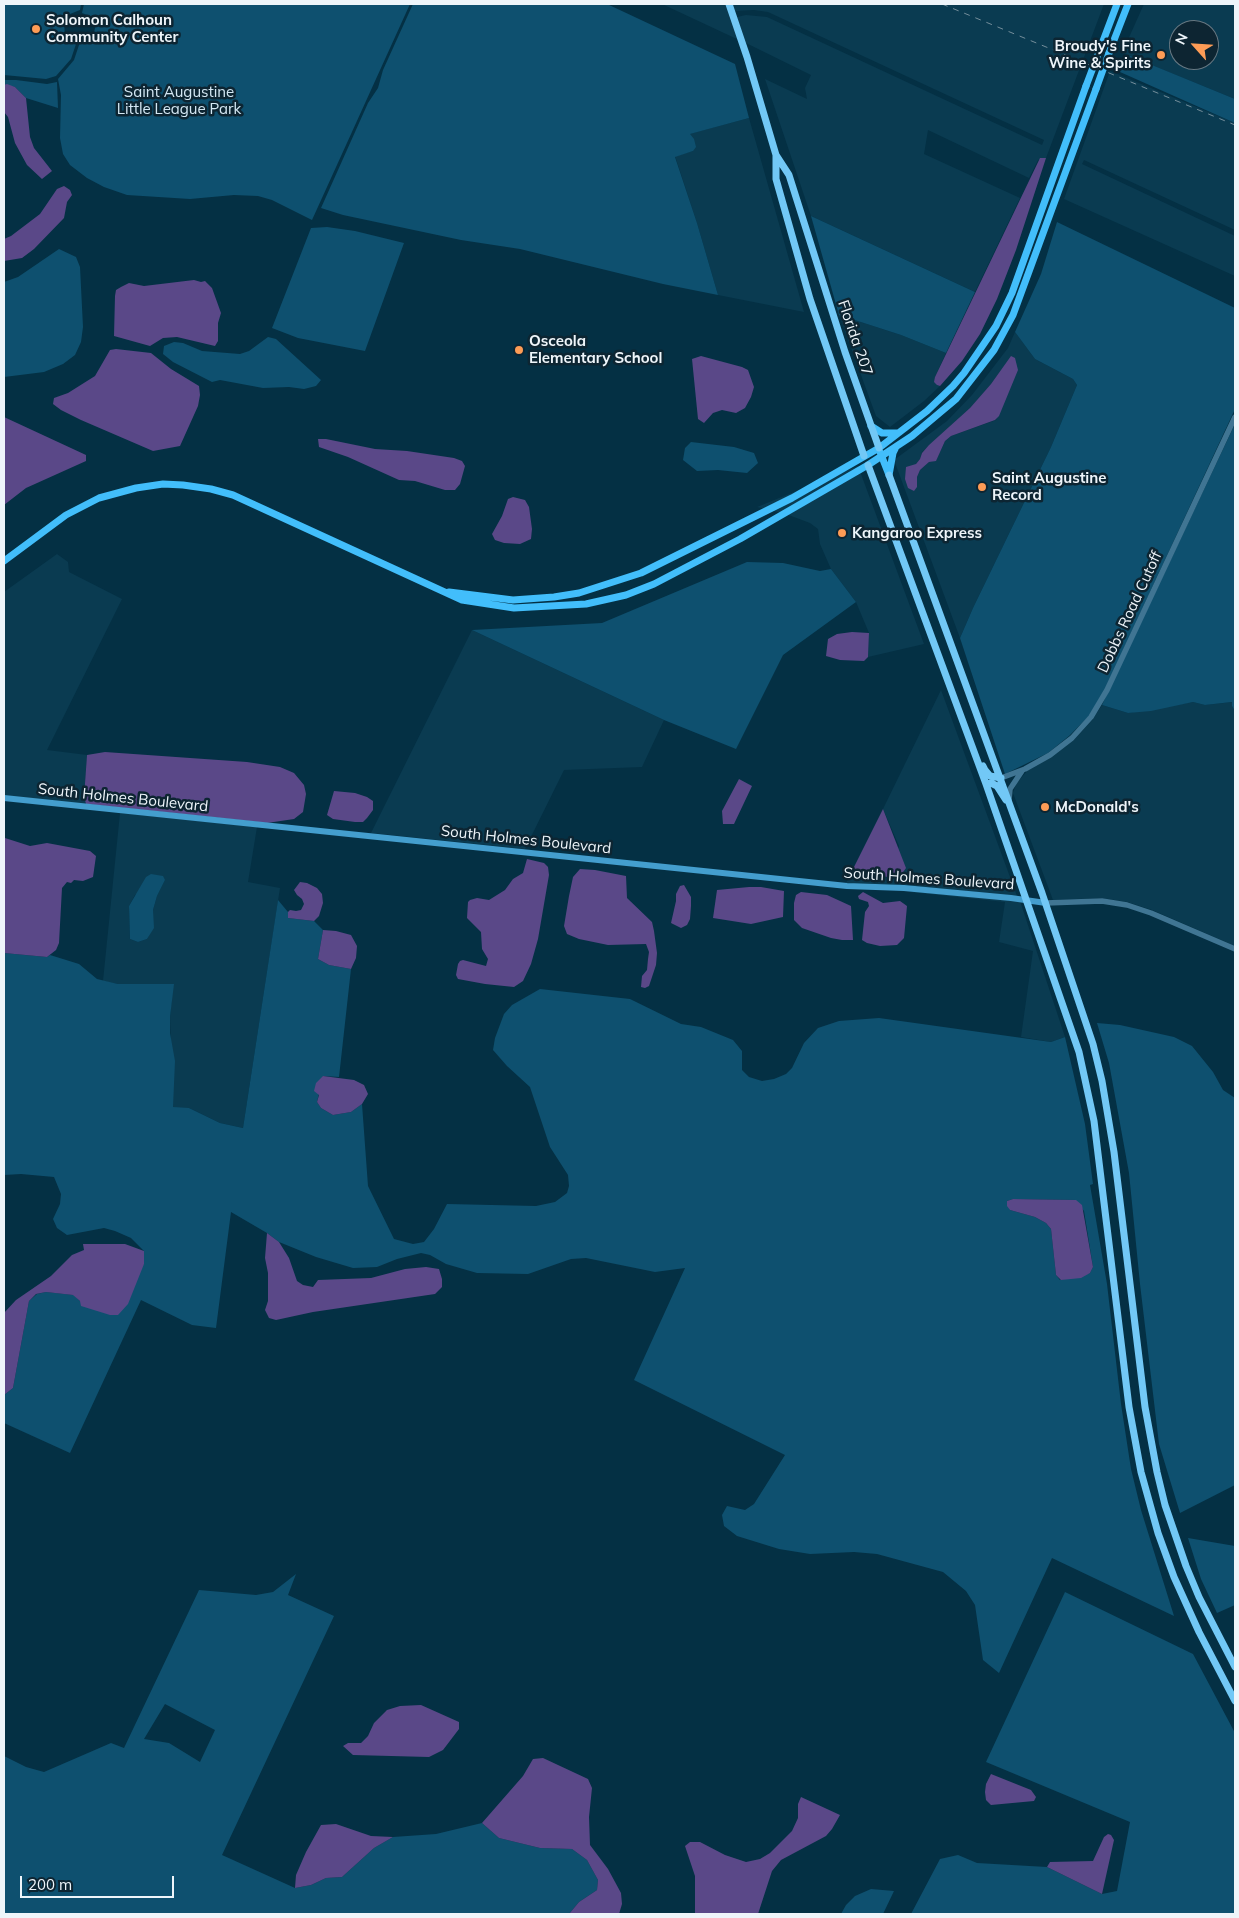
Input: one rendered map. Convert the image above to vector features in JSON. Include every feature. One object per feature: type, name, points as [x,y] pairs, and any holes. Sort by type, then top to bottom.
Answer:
[{"type":"highway","points":[[729,4],[776,155],[776,179],[801,267],[864,456]]},
{"type":"highway","name":"Florida 207","points":[[776,155],[789,175],[842,344],[879,448]]},
{"type":"highway","points":[[868,465],[986,784],[1069,1018],[1088,1090],[1104,1192],[1129,1407],[1146,1495],[1174,1577],[1199,1632],[1235,1701]]},
{"type":"highway","points":[[889,475],[1009,800],[1082,1010],[1102,1081],[1114,1152],[1144,1407],[1157,1472],[1165,1505],[1186,1566],[1199,1597],[1235,1667]]},
{"type":"highway","points":[[975,754],[981,759],[986,772],[995,778],[1001,778]]},
{"type":"highway","points":[[986,784],[992,783],[1003,797],[1009,800]]},
{"type":"main road","points":[[447,591],[513,600],[554,597],[579,593],[641,573],[792,498],[879,448],[940,400],[964,373],[996,326],[1014,287],[1117,4]]},
{"type":"main road","points":[[4,560],[66,515],[99,498],[136,488],[163,484],[211,489],[233,494],[418,580],[447,591],[462,600],[514,608],[586,604],[626,595],[654,584],[740,539],[868,465],[925,426],[956,399],[982,366],[1005,332],[1027,282],[1128,4]]},
{"type":"main road","points":[[1005,332],[1002,323],[1016,292],[1014,287]]},
{"type":"main road","points":[[871,426],[882,433],[899,433]]},
{"type":"main road","points":[[889,475],[893,453],[898,446]]},
{"type":"main road","points":[[879,448],[889,475]]},
{"type":"main road","points":[[864,456],[868,465]]},
{"type":"main road","points":[[641,573],[638,582],[642,589]]},
{"type":"main road","name":"South Holmes Boulevard","points":[[4,798],[847,886],[904,888],[1046,903]]},
{"type":"street","name":"Dobbs Road Cutoff","points":[[1001,778],[1025,769],[1050,755],[1091,717],[1099,705],[1235,416]]},
{"type":"street","points":[[1009,800],[1010,789],[1025,769]]},
{"type":"street","points":[[1046,903],[1096,901],[1127,904],[1151,912],[1235,949]]},
{"type":"shaded area","points":[[662,4],[726,4],[739,40]]},
{"type":"shaded area","points":[[732,4],[1104,4],[1046,158],[1038,160],[1029,178],[928,130],[924,154],[1020,198],[975,292],[811,216],[765,79],[807,99],[805,88],[811,75],[746,43],[737,17],[746,15],[767,17],[1042,145],[1044,140],[768,12],[754,10],[735,11]]},
{"type":"shaded area","points":[[1144,4],[1235,4],[1235,99],[1122,53]]},
{"type":"shaded area","points":[[1110,71],[1235,123],[1235,230],[1084,160],[1082,164],[1235,236],[1235,276],[1064,199]]},
{"type":"shaded area","points":[[7,84],[15,87],[26,98],[30,137],[34,148],[52,171],[42,179],[27,165],[15,143],[8,117],[4,112],[4,85]]},
{"type":"shaded area","points":[[749,118],[804,312],[718,295],[675,156],[693,151],[689,134]]},
{"type":"shaded area","points":[[1040,158],[1046,158],[1016,250],[997,299],[980,334],[962,361],[940,386],[937,385],[934,382],[935,377]]},
{"type":"shaded area","points":[[64,186],[70,190],[72,195],[67,202],[64,218],[34,249],[22,258],[4,261],[4,239],[11,236],[40,214],[57,189]]},
{"type":"shaded area","points":[[194,280],[205,281],[212,288],[221,313],[218,323],[218,341],[215,346],[177,337],[163,338],[150,346],[114,336],[116,290],[129,283],[144,286]]},
{"type":"shaded area","points":[[839,315],[901,335],[946,353],[935,377],[937,385],[940,386],[890,427],[876,416]]},
{"type":"shaded area","points":[[1015,332],[1035,359],[1073,379],[1077,385],[1051,447],[960,638],[894,460],[947,421],[972,395],[1008,348]],"holes":[[[1011,357],[996,420],[951,436],[945,441],[936,460],[929,462],[920,470],[917,477],[917,487],[916,464],[922,452],[970,408]]]},
{"type":"shaded area","points":[[110,350],[151,353],[171,369],[199,386],[198,406],[180,446],[153,451],[81,420],[53,404],[54,398],[68,393],[95,376]]},
{"type":"shaded area","points":[[701,356],[748,370],[754,387],[745,408],[736,413],[722,410],[713,413],[704,423],[698,419],[692,359]]},
{"type":"shaded area","points":[[1011,356],[1015,358],[1018,370],[999,416],[995,420],[951,436],[945,441],[936,461],[929,462],[920,470],[917,477],[917,487],[914,491],[908,488],[905,479],[906,467],[916,464],[929,445],[970,408],[991,384]]},
{"type":"shaded area","points":[[4,417],[86,455],[86,461],[26,488],[4,505]]},
{"type":"shaded area","points":[[318,439],[375,449],[407,451],[454,458],[462,461],[465,466],[460,484],[455,490],[445,490],[415,481],[399,480],[348,457],[319,447]]},
{"type":"shaded area","points":[[858,466],[924,644],[868,657],[869,633],[856,602],[831,569],[820,544],[818,529],[810,523],[786,514],[757,507]]},
{"type":"shaded area","points":[[513,497],[525,500],[529,507],[532,529],[531,539],[520,544],[504,543],[495,540],[492,534],[502,516],[508,499]]},
{"type":"shaded area","points":[[57,554],[68,562],[69,572],[122,599],[47,750],[87,755],[84,797],[86,804],[4,796],[4,592]]},
{"type":"shaded area","points":[[472,630],[664,720],[642,767],[564,770],[525,849],[371,833]]},
{"type":"shaded area","points":[[852,632],[869,633],[868,657],[864,661],[840,660],[826,656],[828,639],[837,634]]},
{"type":"shaded area","points":[[941,690],[1017,896],[904,885],[846,883],[853,869],[887,877],[899,846],[883,809]]},
{"type":"shaded area","points":[[1193,702],[1205,705],[1233,702],[1232,706],[1235,711],[1235,946],[1152,910],[1127,902],[1102,898],[1053,900],[1013,793],[1016,784],[1027,771],[1052,757],[1074,740],[1093,719],[1102,705],[1128,713]]},
{"type":"shaded area","points":[[105,752],[247,762],[280,767],[294,773],[304,785],[306,794],[303,812],[294,819],[267,823],[86,804],[84,797],[87,755]]},
{"type":"shaded area","points":[[739,779],[752,786],[734,824],[723,824],[722,811]]},
{"type":"shaded area","points":[[334,791],[355,793],[367,797],[373,801],[373,810],[363,822],[333,819],[327,815]]},
{"type":"shaded area","points":[[883,809],[906,868],[901,875],[887,877],[853,869]]},
{"type":"shaded area","points":[[120,813],[257,827],[248,882],[280,888],[243,1128],[220,1123],[189,1108],[173,1108],[170,1017],[173,984],[118,984],[103,981]],"holes":[[[165,880],[153,910],[153,928],[147,939],[138,942],[130,939],[129,906],[135,895]]]},
{"type":"shaded area","points":[[5,838],[30,846],[47,843],[90,851],[96,856],[93,877],[83,881],[74,880],[71,883],[67,882],[62,888],[59,943],[56,950],[47,957],[4,953]]},
{"type":"shaded area","points":[[527,859],[544,863],[548,867],[549,875],[538,939],[531,964],[523,981],[514,987],[458,979],[456,975],[460,961],[463,960],[486,966],[488,959],[482,949],[481,932],[467,918],[468,902],[477,898],[489,900],[505,890],[513,879],[523,873]]},
{"type":"shaded area","points":[[580,869],[626,876],[627,898],[652,922],[654,931],[657,953],[656,965],[649,986],[641,987],[642,976],[647,970],[649,952],[646,944],[608,945],[579,939],[567,934],[564,926],[569,896],[573,877]]},
{"type":"shaded area","points":[[300,882],[317,888],[322,894],[323,903],[319,916],[314,921],[288,918],[290,910],[301,910],[304,904],[294,890]]},
{"type":"shaded area","points":[[684,885],[691,897],[691,906],[690,919],[687,925],[681,928],[671,923],[676,894],[680,886]]},
{"type":"shaded area","points":[[749,887],[784,891],[783,917],[751,924],[713,918],[717,890]]},
{"type":"shaded area","points":[[891,890],[1020,901],[1065,1037],[1051,1042],[1021,1037],[1033,951],[999,942],[1005,902]]},
{"type":"shaded area","points":[[801,892],[827,895],[851,906],[853,940],[831,938],[802,928],[794,920],[796,895]]},
{"type":"shaded area","points":[[863,892],[883,903],[900,901],[907,906],[904,938],[897,945],[880,946],[862,940],[865,912],[869,906],[868,902],[859,899],[858,896]]},
{"type":"shaded area","points":[[323,930],[351,935],[357,946],[356,958],[351,969],[329,965],[318,959]]},
{"type":"shaded area","points":[[323,1076],[354,1080],[364,1085],[368,1094],[362,1104],[351,1112],[333,1115],[321,1108],[317,1102],[319,1095],[314,1091],[316,1083]]},
{"type":"shaded area","points":[[1013,1199],[1076,1200],[1082,1205],[1093,1267],[1090,1273],[1081,1278],[1061,1280],[1056,1275],[1051,1229],[1046,1223],[1035,1217],[1010,1210],[1007,1206],[1007,1201]]},
{"type":"shaded area","points":[[267,1233],[279,1242],[289,1258],[297,1281],[303,1285],[313,1287],[318,1280],[371,1278],[405,1269],[426,1267],[439,1269],[442,1287],[435,1294],[313,1312],[276,1320],[269,1318],[265,1310],[268,1301],[268,1273],[265,1258]]},
{"type":"shaded area","points":[[83,1244],[125,1244],[144,1251],[144,1264],[128,1304],[118,1315],[110,1315],[81,1306],[80,1301],[73,1295],[46,1292],[36,1294],[29,1301],[13,1388],[4,1395],[4,1313],[16,1300],[51,1276],[72,1255],[84,1250]]},
{"type":"shaded area","points":[[421,1705],[459,1722],[459,1729],[443,1750],[429,1757],[353,1755],[343,1746],[348,1743],[361,1743],[368,1736],[374,1723],[387,1710],[400,1706]]},
{"type":"shaded area","points":[[543,1758],[588,1779],[592,1788],[589,1817],[590,1845],[608,1869],[621,1893],[622,1904],[619,1914],[569,1914],[579,1902],[597,1890],[598,1880],[587,1860],[572,1849],[540,1848],[499,1838],[482,1823],[523,1776],[533,1759]]},
{"type":"shaded area","points":[[991,1774],[1031,1790],[1036,1797],[1034,1801],[991,1805],[986,1800],[985,1792],[986,1784]]},
{"type":"shaded area","points":[[801,1797],[840,1815],[826,1836],[781,1860],[772,1871],[758,1914],[695,1914],[695,1876],[685,1846],[690,1842],[700,1842],[725,1855],[746,1862],[760,1859],[770,1853],[792,1831],[798,1818],[798,1804]]},
{"type":"shaded area","points":[[336,1824],[371,1836],[393,1837],[374,1848],[342,1877],[326,1878],[311,1885],[295,1888],[296,1875],[321,1825]]},
{"type":"shaded area","points":[[1108,1834],[1114,1840],[1102,1894],[1047,1867],[1050,1862],[1093,1861],[1104,1837]]},
{"type":"green space","points":[[4,4],[81,4],[80,10],[70,14],[64,23],[65,35],[76,44],[71,59],[56,76],[46,79],[4,75]]},
{"type":"green space","name":"Saint Augustine Little League Park","points":[[84,4],[410,4],[312,220],[272,200],[258,196],[234,195],[190,199],[127,195],[104,187],[87,178],[70,165],[63,154],[60,138],[61,95],[58,79],[74,60],[80,42],[88,40],[94,33],[93,20],[90,16],[82,13]]},
{"type":"green space","points":[[413,4],[607,4],[735,64],[749,118],[690,134],[694,139],[696,147],[693,151],[675,157],[718,295],[663,284],[520,249],[461,240],[343,215],[321,208],[368,103],[378,88],[383,70]]},
{"type":"green space","points":[[1130,56],[1235,99],[1235,123],[1120,72]]},
{"type":"green space","points":[[4,80],[47,84],[57,82],[58,108],[26,98],[15,87],[4,85]]},
{"type":"green space","points":[[811,216],[975,292],[946,353],[901,335],[839,315]]},
{"type":"green space","points":[[1057,222],[1235,308],[1235,409],[1105,689],[1089,716],[1048,753],[1005,774],[960,638],[1051,447],[1077,385],[1073,379],[1035,359],[1015,332],[1041,274]]},
{"type":"green space","points":[[327,227],[355,231],[404,243],[365,351],[298,338],[272,328],[311,228]]},
{"type":"green space","points":[[59,249],[76,257],[80,267],[83,327],[81,342],[75,355],[63,364],[44,372],[4,377],[4,282],[18,277]]},
{"type":"green space","points":[[268,337],[276,339],[321,380],[316,386],[304,389],[289,387],[263,388],[220,380],[212,382],[173,362],[163,354],[164,346],[174,342],[183,343],[202,351],[240,354],[249,351]]},
{"type":"green space","points":[[1235,424],[1235,711],[1232,702],[1205,705],[1193,702],[1151,711],[1128,713],[1102,705]]},
{"type":"green space","points":[[691,442],[734,447],[754,453],[758,463],[747,473],[718,470],[697,471],[683,460],[685,448]]},
{"type":"green space","points":[[747,562],[783,563],[820,571],[831,569],[856,602],[783,655],[736,749],[664,720],[472,630],[602,623]]},
{"type":"green space","points":[[151,874],[163,876],[165,880],[153,910],[154,928],[147,939],[138,942],[130,939],[129,906],[146,877]]},
{"type":"green space","points":[[278,900],[288,912],[288,918],[314,921],[323,930],[318,959],[329,965],[351,969],[339,1077],[323,1076],[317,1102],[321,1108],[333,1115],[351,1112],[362,1104],[368,1186],[394,1239],[413,1244],[424,1242],[434,1229],[447,1204],[536,1206],[555,1202],[567,1193],[569,1186],[568,1175],[550,1147],[530,1087],[493,1050],[495,1038],[504,1014],[512,1005],[540,989],[630,999],[681,1024],[701,1027],[733,1040],[742,1051],[742,1070],[749,1077],[762,1081],[786,1074],[792,1068],[804,1043],[818,1028],[839,1021],[879,1018],[1051,1042],[1065,1037],[1085,1124],[1093,1184],[1090,1185],[1107,1284],[1121,1404],[1131,1469],[1141,1510],[1174,1616],[1052,1558],[999,1673],[983,1660],[975,1605],[966,1591],[943,1572],[877,1554],[854,1552],[810,1554],[779,1549],[737,1536],[724,1526],[722,1515],[727,1506],[745,1510],[754,1504],[785,1455],[634,1380],[685,1268],[655,1272],[586,1258],[571,1259],[528,1274],[477,1273],[446,1264],[430,1255],[421,1253],[397,1259],[377,1267],[353,1268],[316,1257],[279,1242],[231,1212],[216,1328],[192,1325],[141,1300],[70,1453],[4,1423],[4,1395],[13,1388],[29,1301],[37,1294],[46,1292],[74,1295],[80,1301],[144,1264],[144,1251],[131,1238],[104,1228],[67,1235],[57,1228],[53,1219],[60,1204],[61,1194],[54,1177],[21,1174],[4,1175],[4,953],[47,957],[50,955],[79,964],[97,979],[118,984],[174,984],[170,1017],[170,1033],[175,1061],[173,1107],[189,1108],[220,1123],[243,1128]],"holes":[[[1013,1199],[1075,1200],[1084,1211],[1093,1267],[1090,1273],[1060,1280],[1056,1275],[1051,1229],[1046,1223],[1035,1217],[1010,1210],[1007,1201]]]},
{"type":"green space","points":[[1097,1023],[1120,1025],[1174,1037],[1192,1046],[1213,1072],[1223,1090],[1235,1098],[1235,1485],[1180,1513],[1159,1444],[1129,1173],[1109,1063]]},
{"type":"green space","points":[[1188,1538],[1235,1546],[1235,1605],[1217,1613],[1201,1579]]},
{"type":"green space","points":[[296,1574],[288,1595],[334,1616],[222,1855],[295,1888],[311,1885],[326,1878],[342,1877],[374,1848],[393,1837],[436,1834],[482,1823],[499,1838],[540,1848],[572,1849],[587,1860],[598,1880],[597,1890],[579,1902],[569,1914],[4,1914],[4,1756],[26,1767],[44,1772],[111,1743],[124,1748],[199,1590],[256,1595],[273,1592]],"holes":[[[165,1704],[215,1730],[200,1762],[169,1743],[144,1739]]]},
{"type":"green space","points":[[1065,1592],[1193,1654],[1235,1733],[1235,1914],[911,1914],[940,1859],[958,1855],[977,1863],[1047,1867],[1102,1894],[1117,1891],[1130,1822],[986,1762]]},
{"type":"green space","points":[[871,1889],[894,1891],[883,1914],[841,1914],[846,1905],[855,1896]]},
{"type":"railway","points":[[942,4],[1235,125]]},
{"type":"place","name":"Solomon Calhoun Community Center","points":[[36,29]]},
{"type":"place","name":"Broudy's Fine Wine & Spirits","points":[[1161,55]]},
{"type":"place","name":"Osceola Elementary School","points":[[519,350]]},
{"type":"place","name":"Saint Augustine Record","points":[[982,487]]},
{"type":"place","name":"Kangaroo Express","points":[[842,533]]},
{"type":"place","name":"McDonald's","points":[[1045,807]]}]
